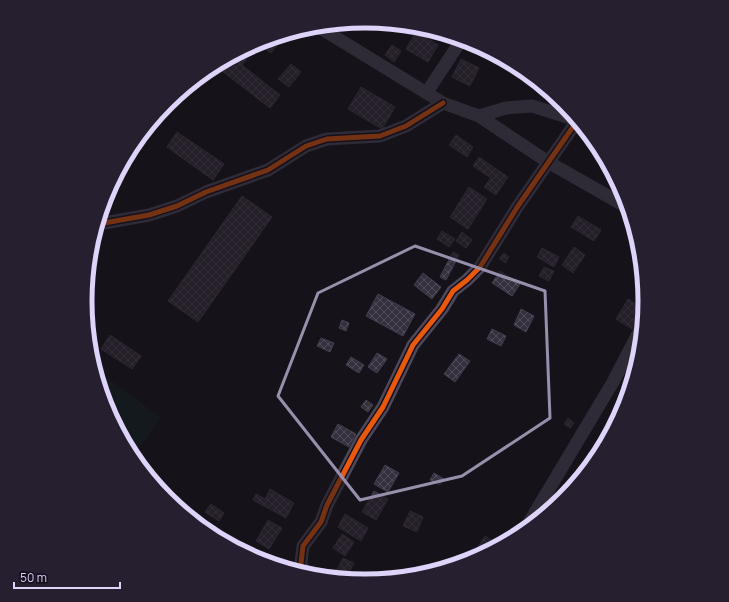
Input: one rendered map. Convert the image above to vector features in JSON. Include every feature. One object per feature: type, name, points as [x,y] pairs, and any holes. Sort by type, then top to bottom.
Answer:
[{"type":"street","points":[[325,31],[443,102],[478,116],[548,162],[619,202]]},
{"type":"street","points":[[427,92],[458,45]]},
{"type":"street","points":[[103,223],[149,215],[177,206],[206,192],[268,170],[306,146],[327,139],[380,136],[406,126],[443,102]]},
{"type":"street","points":[[478,116],[506,108],[532,106],[567,118]]},
{"type":"street","points":[[302,567],[303,546],[321,522],[327,505],[361,440],[383,407],[413,345],[442,309],[453,291],[480,267],[518,206],[574,126]]},
{"type":"street","points":[[533,517],[613,382],[634,341]]},
{"type":"highlighted area","points":[[415,246],[545,291],[550,418],[462,476],[360,500],[278,396],[318,293]]},
{"type":"shaded area","points":[[101,373],[161,418],[137,451],[112,405]]},
{"type":"building","points":[[416,33],[438,45],[428,62],[406,49]]},
{"type":"building","points":[[280,41],[271,53],[264,47]]},
{"type":"building","points":[[392,45],[401,51],[394,62],[385,55]]},
{"type":"building","points":[[244,56],[247,59],[242,65],[280,95],[270,108],[220,70]]},
{"type":"building","points":[[461,59],[479,68],[470,86],[452,77]]},
{"type":"building","points":[[291,64],[301,72],[289,87],[278,79]]},
{"type":"building","points":[[361,87],[395,107],[382,129],[348,109]]},
{"type":"building","points":[[177,132],[224,164],[213,180],[167,147]]},
{"type":"building","points":[[456,135],[473,147],[467,157],[449,145]]},
{"type":"building","points":[[479,157],[508,177],[496,195],[484,187],[491,178],[473,166]]},
{"type":"building","points":[[469,187],[487,199],[468,229],[450,217]]},
{"type":"building","points":[[242,196],[272,217],[198,322],[168,301]]},
{"type":"building","points":[[578,216],[601,230],[594,241],[571,227]]},
{"type":"building","points":[[442,231],[455,239],[449,247],[437,239]]},
{"type":"building","points":[[462,232],[472,240],[466,248],[456,241]]},
{"type":"building","points":[[574,247],[585,255],[573,273],[562,265]]},
{"type":"building","points":[[542,248],[559,257],[554,267],[537,257]]},
{"type":"building","points":[[453,252],[459,255],[446,280],[440,277]]},
{"type":"building","points":[[504,253],[509,257],[505,263],[499,258]]},
{"type":"building","points":[[544,267],[554,271],[549,281],[539,276]]},
{"type":"building","points":[[500,271],[520,284],[512,296],[492,283]]},
{"type":"building","points":[[423,273],[441,287],[432,299],[414,285]]},
{"type":"building","points":[[378,294],[415,314],[403,336],[366,316]]},
{"type":"building","points":[[628,299],[638,305],[637,321],[632,329],[616,319]]},
{"type":"building","points":[[521,309],[534,316],[526,332],[514,325]]},
{"type":"building","points":[[342,320],[349,323],[346,331],[339,328]]},
{"type":"building","points":[[492,329],[506,336],[501,346],[487,339]]},
{"type":"building","points":[[110,335],[141,356],[132,369],[101,349]]},
{"type":"building","points":[[321,338],[334,343],[330,352],[317,346]]},
{"type":"building","points":[[377,353],[387,359],[377,373],[368,367]]},
{"type":"building","points":[[459,354],[470,361],[455,382],[444,374]]},
{"type":"building","points":[[351,357],[364,365],[359,373],[346,365]]},
{"type":"building","points":[[366,400],[373,405],[368,412],[361,407]]},
{"type":"building","points":[[568,418],[574,423],[570,428],[564,424]]},
{"type":"building","points":[[338,424],[356,434],[349,447],[331,437]]},
{"type":"building","points":[[385,465],[399,473],[388,492],[374,484]]},
{"type":"building","points":[[434,473],[444,479],[440,485],[430,480]]},
{"type":"building","points":[[270,489],[294,503],[286,518],[253,500],[256,494],[265,499]]},
{"type":"building","points":[[374,491],[388,499],[376,520],[362,512]]},
{"type":"building","points":[[211,504],[224,513],[219,521],[205,512]]},
{"type":"building","points":[[410,511],[423,517],[417,532],[403,526]]},
{"type":"building","points":[[345,514],[368,528],[361,541],[338,527]]},
{"type":"building","points":[[268,520],[282,528],[269,549],[256,541]]},
{"type":"building","points":[[342,534],[354,542],[345,556],[333,548]]},
{"type":"building","points":[[485,536],[493,541],[485,546],[477,549]]},
{"type":"building","points":[[343,558],[354,563],[349,573],[335,572]]},
{"type":"cycle path","points":[[103,223],[149,215],[177,206],[206,192],[268,170],[306,146],[327,139],[380,136],[406,126],[443,103]]},
{"type":"cycle path","points":[[302,567],[303,546],[321,522],[327,505],[361,440],[383,407],[413,345],[442,309],[453,291],[480,267],[518,206],[574,126]]}]
